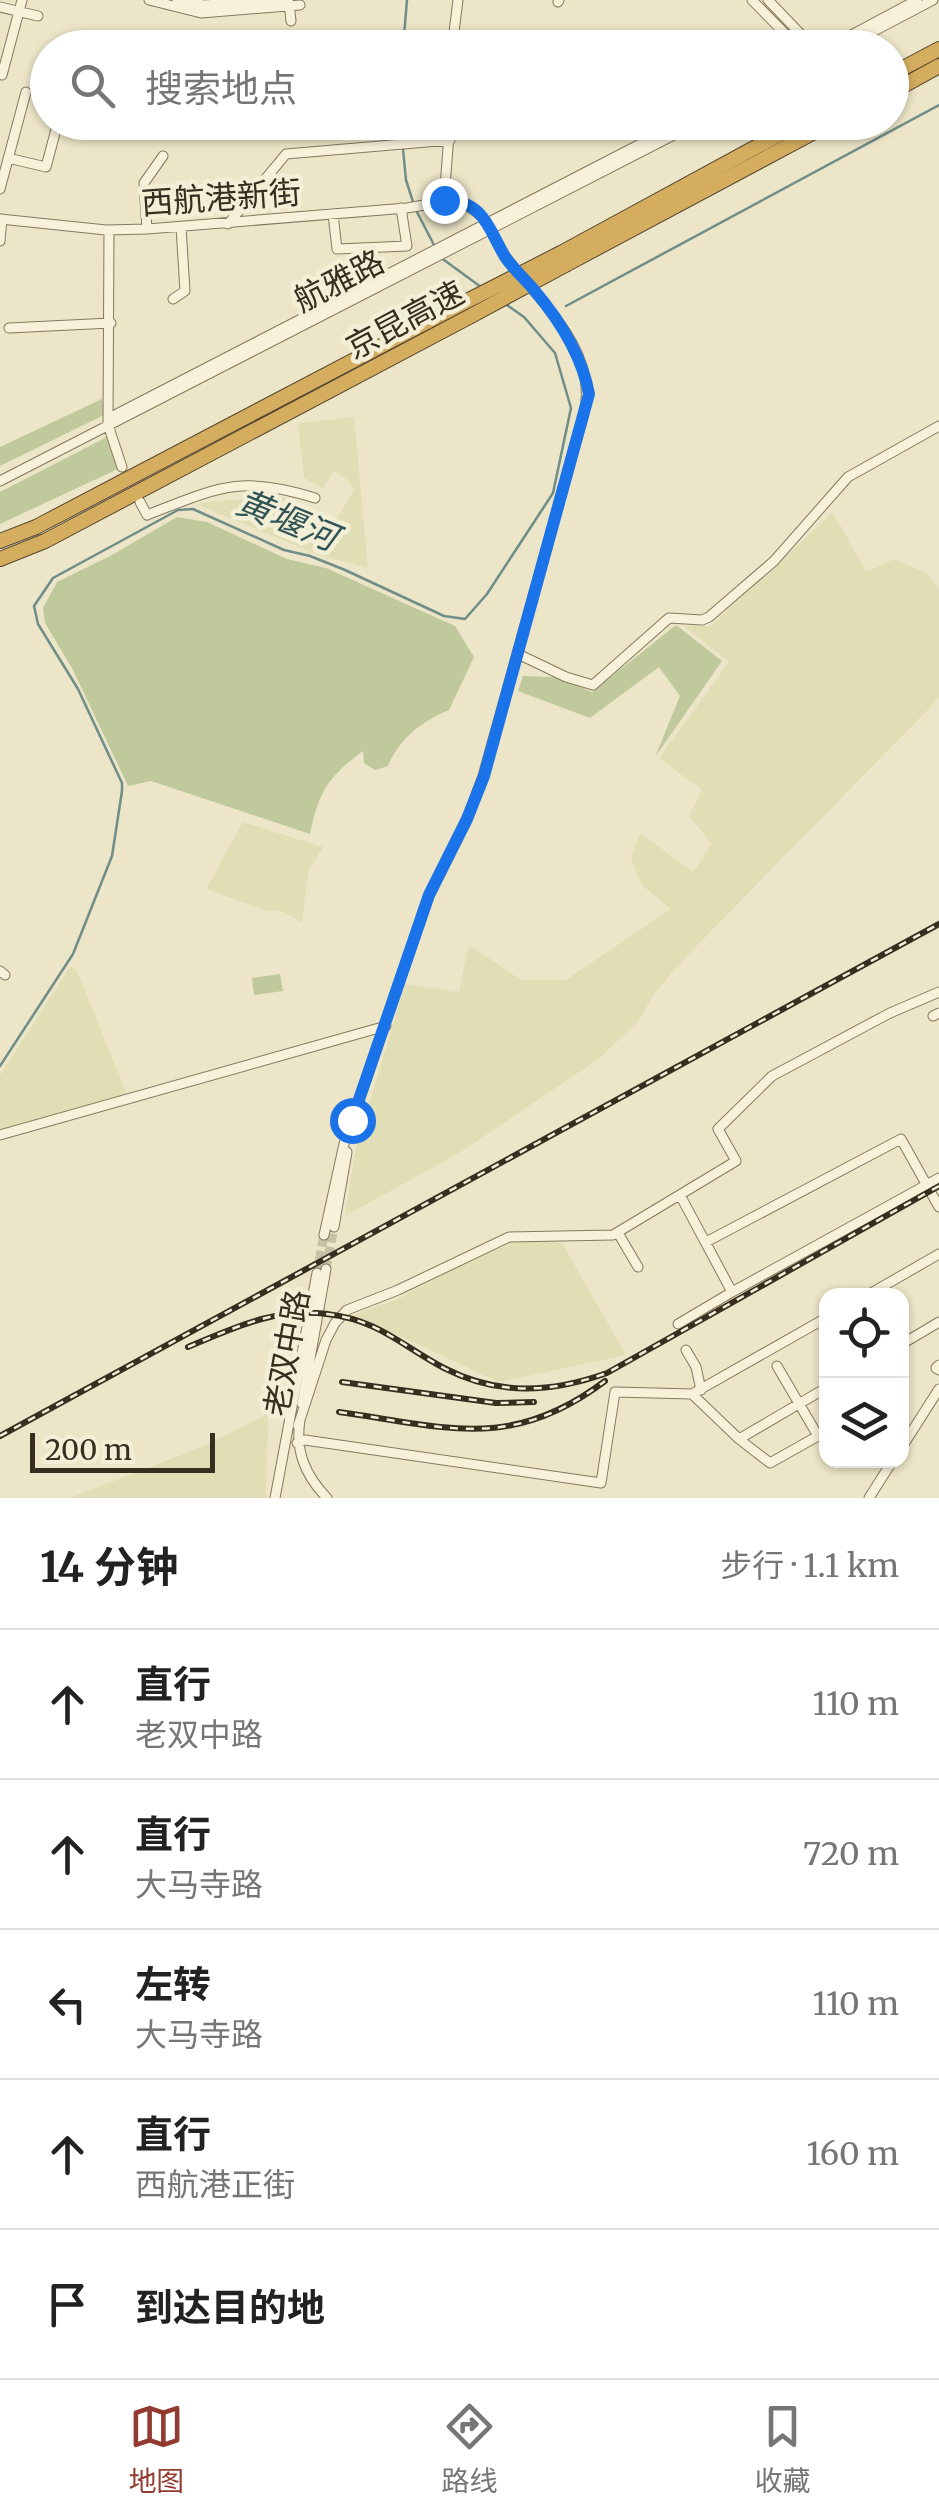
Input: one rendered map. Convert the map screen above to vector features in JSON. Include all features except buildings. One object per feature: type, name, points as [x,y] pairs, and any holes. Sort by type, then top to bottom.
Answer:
[{"type":"highway","points":[[909,65],[939,48]]},
{"type":"highway","points":[[909,83],[939,66]]},
{"type":"highway","name":"京昆高速","points":[[564,258],[770,140]]},
{"type":"highway","name":"京昆高速","points":[[0,559],[45,542],[466,310],[797,140]]},
{"type":"highway","name":"京昆高速","points":[[0,541],[36,527],[466,310]]},
{"type":"street","points":[[2,75],[22,0]]},
{"type":"street","points":[[149,0],[200,13],[292,3]]},
{"type":"street","points":[[178,0],[204,5],[292,3]]},
{"type":"street","points":[[454,30],[458,0]]},
{"type":"street","points":[[752,0],[781,30]]},
{"type":"street","points":[[768,0],[797,30]]},
{"type":"street","points":[[861,30],[918,0]]},
{"type":"street","points":[[876,30],[933,0]]},
{"type":"street","points":[[292,3],[296,21]]},
{"type":"street","points":[[0,7],[38,16]]},
{"type":"street","points":[[0,189],[26,92]]},
{"type":"street","points":[[8,158],[46,167],[53,140]]},
{"type":"street","points":[[228,224],[286,154],[450,140],[444,200],[467,206],[491,226],[504,256],[566,334],[585,372],[589,394],[484,776],[429,895],[352,1120],[336,1172],[324,1235]]},
{"type":"street","name":"航雅路","points":[[0,478],[432,257],[651,140]]},
{"type":"street","name":"航雅路","points":[[491,226],[663,140]]},
{"type":"street","points":[[147,229],[144,183],[163,156]]},
{"type":"street","name":"西航港新街","points":[[1,219],[109,230],[147,229],[425,206],[444,200]]},
{"type":"street","points":[[333,214],[336,249],[408,246],[404,208]]},
{"type":"street","points":[[0,241],[1,219]]},
{"type":"street","points":[[173,299],[185,290],[181,226]]},
{"type":"street","points":[[109,230],[108,422],[109,437],[122,467]]},
{"type":"street","points":[[8,328],[110,323]]},
{"type":"street","points":[[518,654],[566,677],[594,684],[670,618],[709,617],[774,561],[848,477],[939,426]]},
{"type":"street","points":[[140,502],[148,516],[230,486],[256,484],[315,498]]},
{"type":"street","points":[[298,1426],[326,1340],[334,1322],[347,1310],[509,1236],[613,1236],[736,1161],[718,1129],[772,1076],[890,1013],[939,992]]},
{"type":"street","points":[[0,1135],[386,1026]]},
{"type":"street","points":[[334,1227],[352,1120]]},
{"type":"street","points":[[706,1242],[901,1139],[939,1206]]},
{"type":"street","points":[[678,1324],[939,1178]]},
{"type":"street","points":[[680,1195],[732,1292]]},
{"type":"street","points":[[618,1232],[638,1267]]},
{"type":"street","points":[[880,1288],[939,1254]]},
{"type":"street","name":"老双中路","points":[[275,1498],[322,1271],[298,1444],[307,1475],[326,1498]]},
{"type":"street","points":[[298,1444],[305,1440],[601,1483],[615,1392],[696,1392],[819,1322]]},
{"type":"street","points":[[909,1340],[939,1322]]},
{"type":"street","points":[[686,1350],[696,1367],[696,1392],[740,1439],[770,1463],[818,1436],[777,1366]]},
{"type":"street","points":[[909,1437],[939,1389]]},
{"type":"street","points":[[740,1439],[819,1392]]},
{"type":"street","points":[[869,1498],[888,1468]]},
{"type":"shaded area","points":[[354,417],[368,568],[319,555],[196,504],[275,495],[308,507],[306,512],[331,528],[354,490],[349,481],[334,471],[323,488],[304,478],[298,423]]},
{"type":"shaded area","points":[[833,512],[866,572],[894,559],[927,573],[939,590],[939,698],[681,962],[654,994],[639,1020],[600,1058],[459,1153],[345,1216],[355,1151],[405,984],[459,992],[468,948],[472,947],[521,980],[566,980],[671,909],[643,886],[631,859],[640,833],[693,872],[712,844],[689,816],[702,790],[659,758],[729,662],[684,626],[711,626]]},
{"type":"shaded area","points":[[243,822],[323,847],[308,872],[302,922],[278,910],[268,911],[206,889]]},
{"type":"shaded area","points":[[71,966],[76,969],[127,1094],[0,1130],[0,1075]]},
{"type":"shaded area","points":[[508,1240],[562,1243],[626,1355],[499,1382],[354,1315],[398,1299]]},
{"type":"shaded area","points":[[268,1414],[266,1498],[70,1498],[204,1446]]},
{"type":"green space","points":[[102,399],[104,415],[0,466],[0,447]]},
{"type":"green space","points":[[107,437],[120,468],[0,524],[0,492]]},
{"type":"green space","points":[[177,517],[207,522],[287,559],[326,568],[455,626],[474,657],[449,710],[412,732],[388,766],[375,770],[364,763],[363,751],[333,777],[321,796],[310,834],[151,781],[128,786],[73,670],[45,623],[43,608],[57,582]]},
{"type":"green space","points":[[676,625],[722,661],[655,757],[680,696],[659,667],[590,718],[518,691],[523,676],[556,677],[592,692]]},
{"type":"green space","points":[[280,974],[283,991],[254,995],[252,978]]},
{"type":"waterway","name":"黄堰河","points":[[404,30],[407,0]]},
{"type":"waterway","points":[[909,121],[939,105]]},
{"type":"waterway","points":[[566,306],[874,140]]},
{"type":"waterway","name":"黄堰河","points":[[403,149],[406,180],[414,205]]},
{"type":"waterway","name":"黄堰河","points":[[417,212],[434,245]]},
{"type":"waterway","name":"黄堰河","points":[[444,260],[481,287]]},
{"type":"waterway","name":"黄堰河","points":[[0,1066],[73,954],[112,856],[122,791],[122,783],[78,689],[38,624],[34,606],[53,578],[178,510],[193,509],[284,550],[345,570],[444,616],[465,619],[487,594],[553,493],[571,408],[555,353],[524,317],[504,303]]},
{"type":"tunnel","points":[[326,1269],[334,1227]]},
{"type":"tunnel","points":[[317,1273],[324,1235]]},
{"type":"railway","points":[[0,1436],[939,924]]},
{"type":"railway","points":[[188,1347],[273,1316],[327,1314],[376,1328],[444,1368],[484,1383],[525,1388],[566,1385],[607,1373],[939,1186]]},
{"type":"railway","points":[[339,1412],[445,1428],[508,1426],[539,1418],[605,1381]]},
{"type":"railway","points":[[342,1382],[496,1403],[534,1402]]},
{"type":"route","points":[[352,1120],[429,895],[484,776],[589,394],[585,372],[566,334],[504,256],[489,222],[467,206],[444,200]]}]
